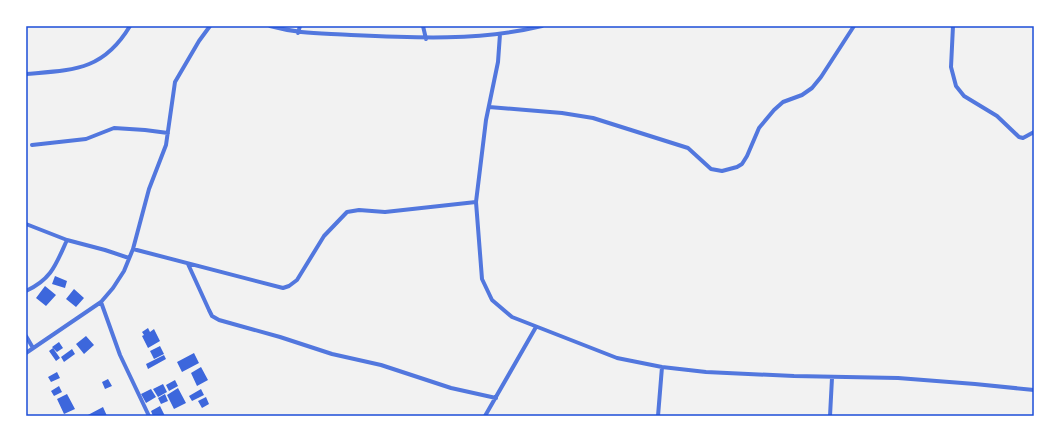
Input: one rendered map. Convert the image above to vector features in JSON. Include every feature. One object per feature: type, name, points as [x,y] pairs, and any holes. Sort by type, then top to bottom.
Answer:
[{"type":"street","points":[[26,74],[84,67],[105,55],[130,26]]},
{"type":"street","points":[[26,353],[101,302],[113,288],[133,249],[149,189],[166,145],[175,82],[199,41],[210,26]]},
{"type":"street","points":[[270,26],[298,33],[426,39],[500,34],[542,26]]},
{"type":"street","points":[[298,33],[300,26]]},
{"type":"street","points":[[423,26],[426,39]]},
{"type":"street","points":[[489,108],[562,113],[593,118],[688,148],[712,169],[722,171],[738,167],[742,164],[759,128],[774,110],[784,102],[802,95],[812,88],[821,77],[854,26]]},
{"type":"street","points":[[953,26],[951,67],[956,86],[964,96],[992,113],[1019,137],[1023,138],[1034,132]]},
{"type":"street","points":[[500,34],[498,62],[489,108],[476,202],[482,279],[492,300],[512,317],[617,358],[662,367],[706,372],[832,378],[898,378],[1034,390]]},
{"type":"street","points":[[32,145],[86,139],[114,128],[168,133]]},
{"type":"street","points":[[133,249],[283,288],[289,286],[297,280],[324,236],[347,212],[359,210],[385,212],[476,202]]},
{"type":"street","points":[[26,224],[66,240],[129,258]]},
{"type":"street","points":[[26,291],[37,285],[53,271],[66,240]]},
{"type":"street","points":[[188,264],[212,316],[219,320],[280,337],[332,354],[381,365],[451,388],[496,398]]},
{"type":"street","points":[[101,302],[120,355],[149,416]]},
{"type":"street","points":[[485,416],[536,327]]},
{"type":"street","points":[[26,336],[33,348]]},
{"type":"street","points":[[658,416],[662,367]]},
{"type":"street","points":[[830,416],[832,378]]},
{"type":"building","points":[[55,276],[67,281],[65,288],[52,284]]},
{"type":"building","points":[[45,286],[56,295],[46,306],[36,298]]},
{"type":"building","points":[[74,289],[84,298],[76,307],[66,299]]},
{"type":"building","points":[[148,328],[150,332],[154,329],[160,341],[148,348],[142,336],[144,335],[142,332]]},
{"type":"building","points":[[86,336],[94,345],[84,354],[76,344]]},
{"type":"building","points":[[59,342],[63,348],[57,352],[52,347]]},
{"type":"building","points":[[160,346],[164,354],[154,359],[150,351]]},
{"type":"building","points":[[53,348],[60,358],[56,361],[49,351]]},
{"type":"building","points":[[72,349],[75,354],[64,362],[61,357]]},
{"type":"building","points":[[194,353],[199,363],[182,372],[177,362]]},
{"type":"building","points":[[164,355],[166,359],[148,369],[146,364]]},
{"type":"building","points":[[201,367],[208,380],[197,386],[191,373]]},
{"type":"building","points":[[57,372],[60,378],[51,382],[48,377]]},
{"type":"building","points":[[108,379],[112,386],[105,389],[102,382]]},
{"type":"building","points":[[175,380],[178,386],[169,391],[166,385]]},
{"type":"building","points":[[163,384],[167,392],[158,397],[153,389]]},
{"type":"building","points":[[59,386],[62,392],[54,396],[51,391]]},
{"type":"building","points":[[178,388],[186,403],[174,409],[167,395]]},
{"type":"building","points":[[151,389],[156,397],[146,403],[141,394]]},
{"type":"building","points":[[201,389],[204,395],[192,401],[189,396]]},
{"type":"building","points":[[67,394],[75,409],[64,414],[57,399]]},
{"type":"building","points":[[165,394],[168,401],[161,404],[158,398]]},
{"type":"building","points":[[206,397],[209,404],[202,408],[198,401]]},
{"type":"building","points":[[160,406],[165,416],[153,416],[151,411]]},
{"type":"building","points":[[103,407],[107,416],[86,416]]}]
